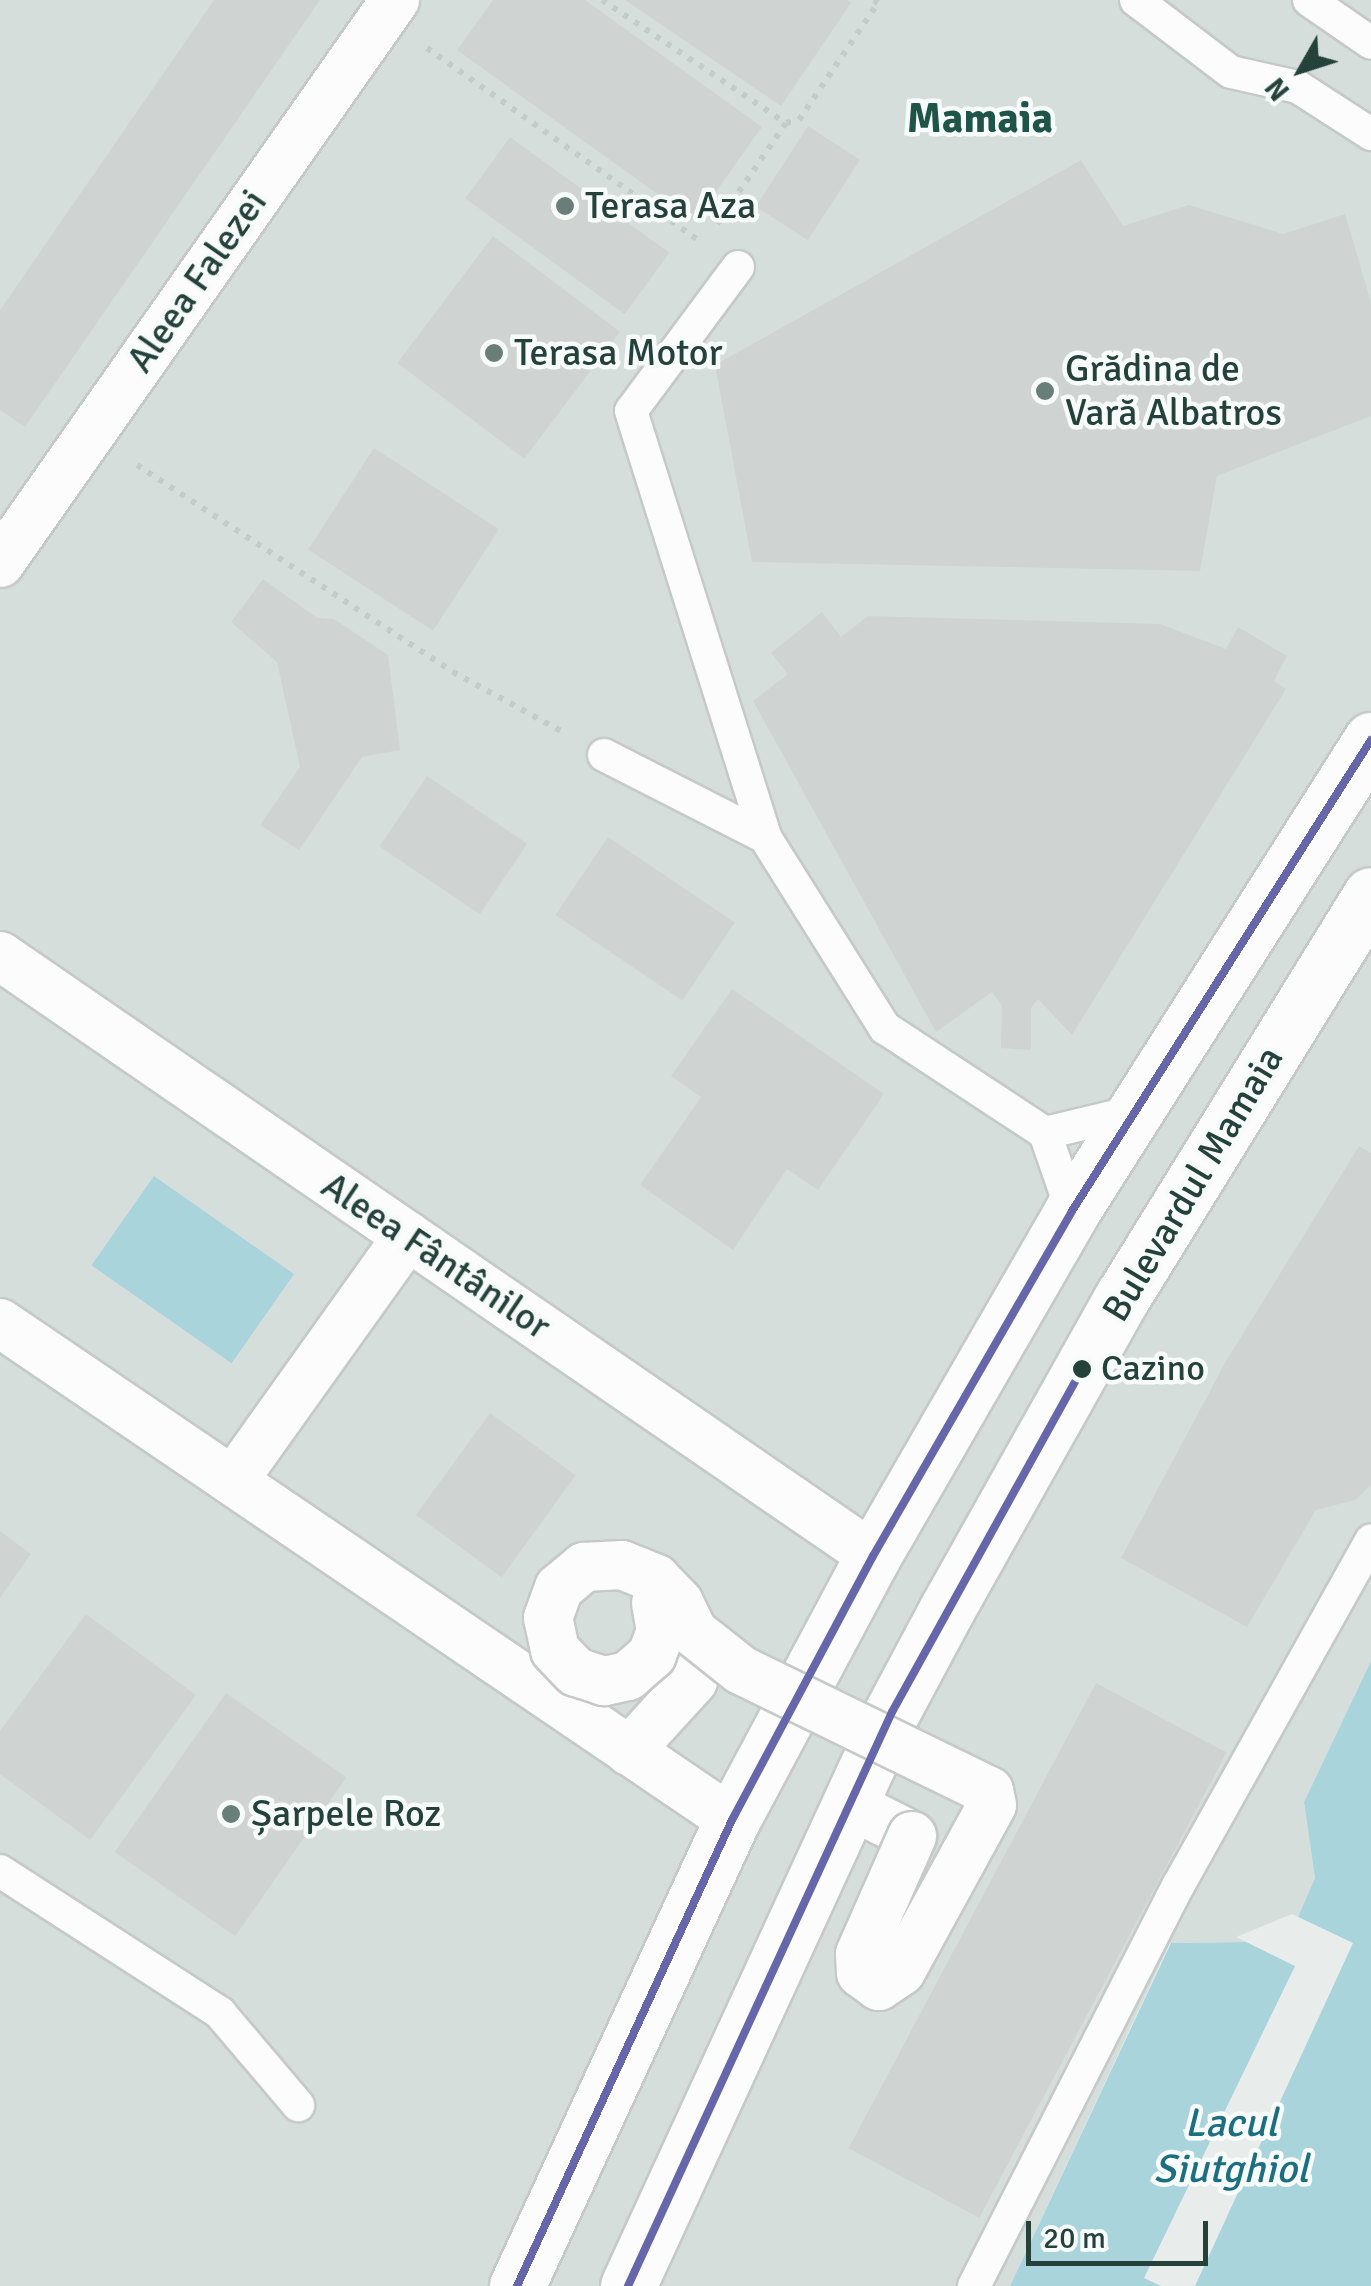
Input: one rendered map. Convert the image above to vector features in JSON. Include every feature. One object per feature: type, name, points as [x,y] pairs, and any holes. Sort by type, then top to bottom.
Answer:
[{"type":"main road","points":[[517,2286],[732,1820],[873,1556],[1072,1211],[1371,740]]},
{"type":"main road","name":"Bulevardul Mamaia","points":[[628,2286],[850,1804],[947,1609],[1113,1314],[1371,895]]},
{"type":"street","name":"Aleea Falezei","points":[[0,563],[389,9]]},
{"type":"street","name":"Aleea Fântânilor","points":[[0,956],[873,1556]]},
{"type":"street","points":[[233,1481],[408,1236]]},
{"type":"street","points":[[0,1323],[732,1820]]},
{"type":"street","points":[[629,1751],[693,1681],[670,1607],[658,1598],[660,1631],[652,1655],[628,1676],[604,1680],[576,1672],[555,1650],[548,1618],[559,1588],[584,1567],[622,1565],[656,1579],[679,1602],[692,1632],[742,1670],[990,1791],[992,1805],[901,1971],[879,1986],[860,1973],[860,1954],[912,1836],[850,1804]]},
{"type":"lane","points":[[1136,0],[1231,72],[1298,87],[1371,134]]},
{"type":"lane","points":[[1309,0],[1371,44]]},
{"type":"lane","points":[[738,267],[631,411],[766,837],[885,1028],[1046,1133],[1072,1211]]},
{"type":"lane","points":[[604,754],[766,837]]},
{"type":"lane","points":[[1046,1133],[1133,1112]]},
{"type":"lane","points":[[974,2286],[1178,1886],[1371,1540]]},
{"type":"lane","points":[[0,1870],[220,2013],[298,2104]]},
{"type":"path","points":[[602,0],[786,123]]},
{"type":"path","points":[[389,9],[703,244],[786,123],[799,120],[878,3],[874,0]]},
{"type":"path","points":[[90,434],[453,672],[604,754]]},
{"type":"shaded area","points":[[0,0],[1371,0],[1371,1661],[1304,1802],[1315,1878],[1298,1917],[1247,1942],[1170,1943],[1010,2286],[0,2286]]},
{"type":"water","points":[[154,1176],[294,1274],[232,1363],[91,1265]]},
{"type":"water","name":"Lacul Siutghiol","points":[[1371,1661],[1371,2286],[1010,2286],[1171,1943],[1247,1942],[1298,1917],[1315,1878],[1304,1802]]},
{"type":"pier","points":[[1292,1914],[1353,1943],[1195,2286],[1161,2286],[1144,2278],[1295,1966],[1236,1937]]},
{"type":"building","points":[[214,0],[320,0],[25,427],[0,410],[0,310]]},
{"type":"building","points":[[493,0],[585,0],[762,127],[695,221],[457,50]]},
{"type":"building","points":[[625,0],[847,0],[851,3],[781,106]]},
{"type":"building","points":[[808,126],[860,160],[808,240],[756,207]]},
{"type":"building","points":[[510,137],[669,253],[625,314],[465,198]]},
{"type":"building","name":"Grădina de Vară Albatros","points":[[1081,160],[1123,226],[1189,205],[1283,234],[1345,214],[1371,302],[1371,416],[1217,476],[1200,571],[752,562],[715,365]]},
{"type":"building","points":[[493,236],[620,332],[524,459],[397,363]]},
{"type":"building","points":[[374,448],[499,529],[433,631],[308,549]]},
{"type":"building","points":[[263,579],[317,618],[334,619],[388,655],[400,750],[362,757],[299,850],[260,825],[300,767],[277,662],[231,622]]},
{"type":"building","points":[[822,612],[841,637],[868,616],[1160,624],[1226,649],[1238,627],[1287,656],[1274,681],[1286,689],[1072,1035],[1038,999],[1031,1008],[1031,1050],[1001,1048],[1002,1006],[992,992],[936,1032],[753,701],[788,674],[771,653]]},
{"type":"building","points":[[427,776],[527,844],[480,914],[379,846]]},
{"type":"building","points":[[608,837],[735,923],[682,1000],[555,915]]},
{"type":"building","points":[[732,989],[884,1094],[818,1190],[787,1169],[733,1250],[640,1185],[701,1097],[671,1076]]},
{"type":"building","points":[[1359,1146],[1371,1153],[1371,1485],[1355,1500],[1316,1510],[1247,1627],[1121,1558],[1226,1361]]},
{"type":"building","points":[[490,1413],[576,1475],[502,1577],[416,1515]]},
{"type":"building","points":[[0,1531],[31,1554],[0,1598]]},
{"type":"building","points":[[86,1614],[196,1695],[90,1840],[0,1774],[0,1731]]},
{"type":"building","points":[[1096,1683],[1227,1752],[979,2218],[849,2148]]},
{"type":"building","name":"Șarpele Roz","points":[[226,1693],[346,1777],[235,1936],[115,1852]]},
{"type":"transit line","points":[[517,2286],[732,1820],[873,1556],[1072,1211],[1371,740]]},
{"type":"transit line","points":[[628,2286],[892,1712],[1082,1369]]},
{"type":"place","name":"Terasa Aza","points":[[565,206]]},
{"type":"place","name":"Terasa Motor","points":[[494,353]]},
{"type":"place","name":"Grădina de Vară Albatros","points":[[1045,391]]},
{"type":"place","name":"Cazino","points":[[1082,1369]]},
{"type":"place","name":"Șarpele Roz","points":[[231,1814]]},
{"type":"district","name":"Mamaia","points":[[980,119]]}]
